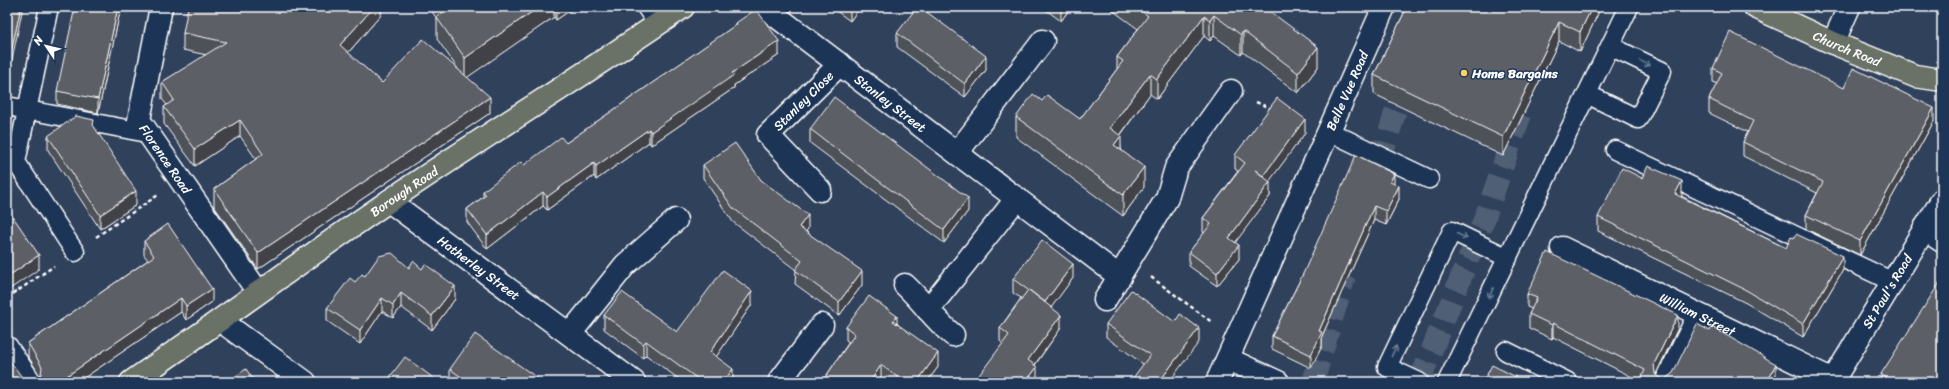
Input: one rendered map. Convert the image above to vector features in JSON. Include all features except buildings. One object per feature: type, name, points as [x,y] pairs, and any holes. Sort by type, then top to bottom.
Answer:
[{"type":"main road","name":"Borough Road","points":[[131,382],[221,321],[258,292],[652,15],[682,7]]},
{"type":"main road","name":"Church Road","points":[[1755,7],[1833,43],[1915,76],[1942,80]]},
{"type":"street","name":"Florence Road","points":[[161,7],[139,120],[258,292]]},
{"type":"street","name":"Stanley Street","points":[[764,7],[1017,198],[1124,269]]},
{"type":"street","points":[[1833,43],[1849,7]]},
{"type":"street","name":"Belle Vue Road","points":[[1242,328],[1330,132],[1378,10]]},
{"type":"street","points":[[957,153],[1043,41]]},
{"type":"street","name":"Stanley Close","points":[[820,190],[768,135],[840,64]]},
{"type":"street","points":[[1105,300],[1167,198],[1176,168],[1231,91]]},
{"type":"street","points":[[928,310],[1017,198]]},
{"type":"street","name":"St Paul's Road","points":[[1834,381],[1942,200]]},
{"type":"street","name":"Hatherley Street","points":[[389,201],[634,382]]},
{"type":"street","points":[[570,334],[625,265],[676,220]]},
{"type":"street","points":[[1924,229],[1942,241]]},
{"type":"street","name":"William Street","points":[[1562,248],[1834,381]]},
{"type":"street","points":[[904,285],[940,324],[953,335]]},
{"type":"street","points":[[221,321],[305,382]]},
{"type":"street","points":[[779,382],[822,326]]},
{"type":"street","points":[[1217,382],[1242,328]]},
{"type":"street","points":[[7,348],[30,382]]},
{"type":"street","points":[[1228,359],[1278,382]]},
{"type":"lane","points":[[49,7],[16,162],[75,252]]},
{"type":"lane","points":[[1447,382],[1629,7]]},
{"type":"lane","points":[[1587,94],[1638,119],[1662,71],[1610,46]]},
{"type":"lane","points":[[7,106],[147,133]]},
{"type":"lane","points":[[1330,132],[1429,180]]},
{"type":"lane","points":[[1615,150],[1893,282]]},
{"type":"lane","points":[[1419,382],[1387,367],[1452,231],[1508,258]]},
{"type":"lane","points":[[1664,382],[1698,314]]},
{"type":"lane","points":[[1506,351],[1568,382]]},
{"type":"path","points":[[1231,91],[1279,112]]},
{"type":"path","points":[[1124,269],[1212,322],[1242,328]]},
{"type":"tunnel","points":[[1370,195],[1406,77]]},
{"type":"tunnel","points":[[1419,382],[1484,220],[1523,108]]},
{"type":"tunnel","points":[[1313,382],[1345,276]]},
{"type":"place","name":"Home Bargains","points":[[1464,73]]}]
